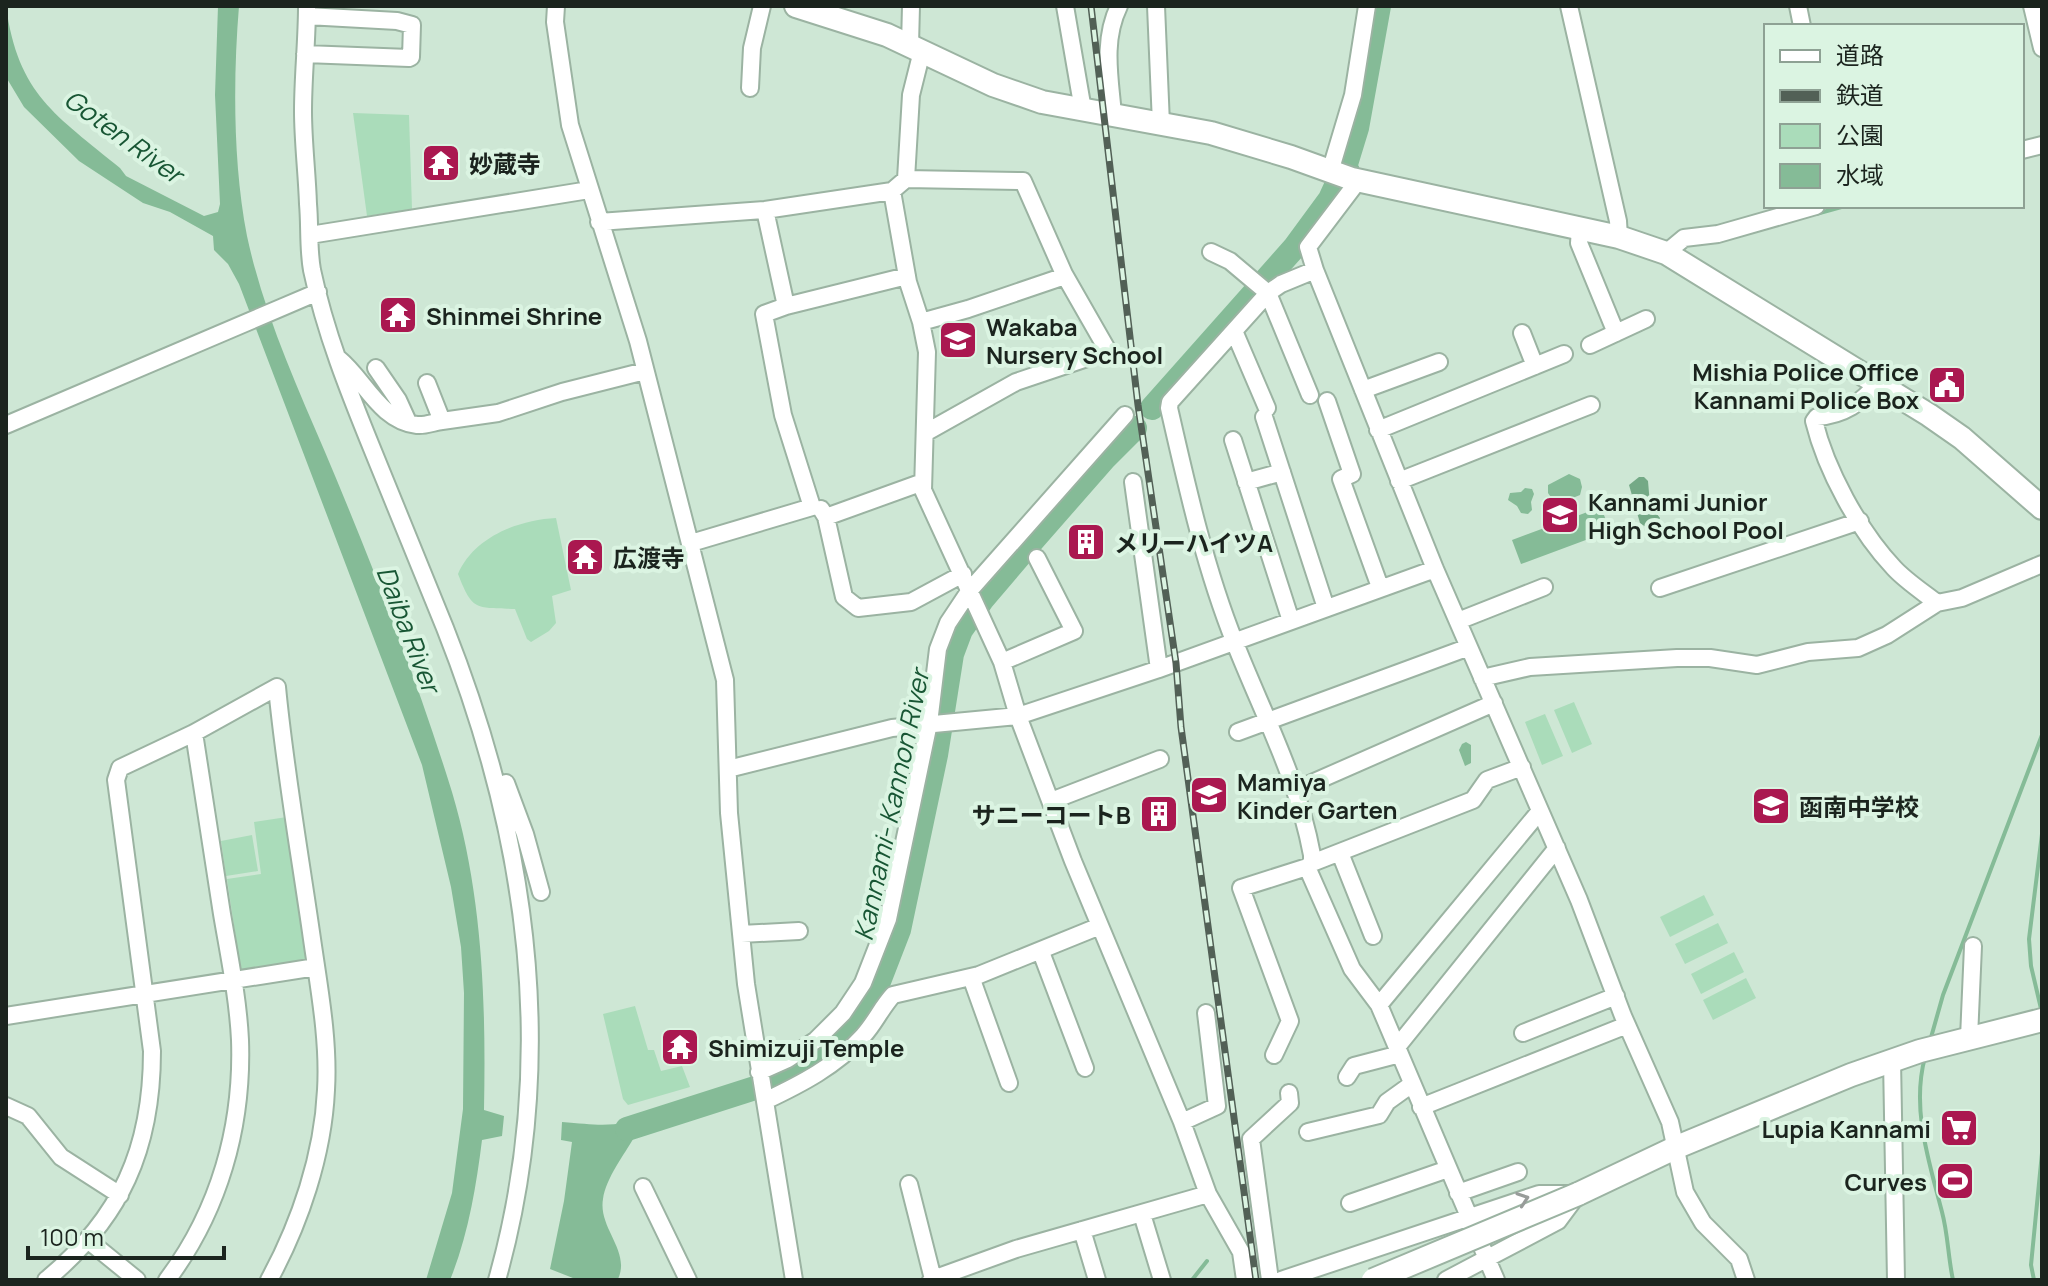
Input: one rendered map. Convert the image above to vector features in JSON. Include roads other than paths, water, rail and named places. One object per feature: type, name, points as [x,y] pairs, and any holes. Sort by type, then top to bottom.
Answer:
[{"type":"street","points":[[556,6],[555,22],[570,125],[645,371],[725,680],[731,838],[741,934],[788,1278]]},
{"type":"street","points":[[750,88],[752,48],[762,6]]},
{"type":"street","points":[[906,179],[916,48],[911,6]]},
{"type":"street","points":[[1065,6],[1083,110]]},
{"type":"street","points":[[1113,115],[1108,39],[1119,6]]},
{"type":"street","points":[[1156,6],[1161,124]]},
{"type":"street","points":[[1367,6],[1343,176],[1308,247],[1435,569],[1557,848],[1627,1025],[1670,1122],[1682,1182],[1693,1208],[1703,1223],[1739,1259],[1746,1280]]},
{"type":"street","points":[[1569,6],[1618,221],[1619,237]]},
{"type":"street","points":[[2032,6],[2042,48]]},
{"type":"street","points":[[810,8],[916,48],[1042,102],[1242,141],[1343,176],[1619,237],[1666,253],[1879,382],[1962,438],[2042,508]]},
{"type":"street","points":[[305,54],[411,57],[412,25],[369,12],[307,11],[305,54],[303,113],[312,268],[314,293],[336,357],[446,632],[494,774],[520,895],[529,974],[529,1054],[522,1160],[513,1216],[497,1280]]},
{"type":"street","points":[[599,222],[765,210],[892,191],[906,179],[1021,180],[1065,276],[1107,347],[1107,353],[1016,382],[925,433]]},
{"type":"street","points":[[310,235],[589,190]]},
{"type":"street","points":[[892,191],[907,276],[927,352],[923,482],[926,497],[1002,662],[1018,716],[1100,926],[1182,1122],[1208,1194],[1241,1252],[1245,1280]]},
{"type":"street","points":[[1666,253],[1684,238],[1718,234],[1809,208]]},
{"type":"street","points":[[765,210],[786,306]]},
{"type":"street","points":[[1580,229],[1579,243],[1616,333]]},
{"type":"street","points":[[1211,252],[1230,261],[1266,291],[1310,395]]},
{"type":"street","points":[[1315,270],[1266,291],[1170,402],[1169,408],[1210,572],[1234,642],[1296,790],[1310,841],[1310,865],[1352,969],[1379,1005],[1496,1280]]},
{"type":"street","points":[[812,507],[783,415],[764,314],[907,276]]},
{"type":"street","points":[[921,322],[1065,276]]},
{"type":"street","points":[[6,425],[314,293]]},
{"type":"street","points":[[1590,345],[1646,319]]},
{"type":"street","points":[[1234,331],[1266,413],[1326,608]]},
{"type":"street","points":[[1522,333],[1535,366]]},
{"type":"street","points":[[1378,430],[1564,354]]},
{"type":"street","points":[[336,357],[349,367],[374,400],[419,426],[498,413],[562,392],[645,371]]},
{"type":"street","points":[[1363,390],[1439,362]]},
{"type":"street","points":[[376,368],[398,400],[408,422]]},
{"type":"street","points":[[1879,382],[1853,407],[1817,417],[1814,421],[1825,456],[1860,521],[1894,568],[1937,603]]},
{"type":"street","points":[[427,383],[442,421]]},
{"type":"street","points":[[1327,401],[1352,474],[1341,479],[1380,587]]},
{"type":"street","points":[[1399,481],[1591,405]]},
{"type":"street","points":[[759,1072],[788,1059],[816,1040],[843,1013],[863,983],[888,919],[931,723],[938,649],[968,587],[1125,415]]},
{"type":"street","points":[[1233,440],[1291,621]]},
{"type":"street","points":[[1246,482],[1282,472]]},
{"type":"street","points":[[826,517],[923,482]]},
{"type":"street","points":[[1133,482],[1159,669]]},
{"type":"street","points":[[691,543],[812,507],[822,510],[826,517],[844,597],[858,608],[911,602],[968,587]]},
{"type":"street","points":[[1660,588],[1860,521]]},
{"type":"street","points":[[1002,662],[1074,631],[1037,558]]},
{"type":"street","points":[[1482,678],[1530,667],[1677,658],[1710,658],[1757,665],[1808,652],[1858,648],[1887,635],[1937,603],[1962,598],[2042,564]]},
{"type":"street","points":[[728,769],[834,741],[931,723],[1018,716],[1159,669],[1435,569]]},
{"type":"street","points":[[1458,621],[1544,587]]},
{"type":"street","points":[[1238,732],[1469,647]]},
{"type":"street","points":[[46,1280],[89,1241],[120,1195],[144,1137],[152,1085],[152,1051],[116,780],[120,768],[194,733],[277,687],[316,967],[326,1076],[323,1114],[303,1201],[269,1280]]},
{"type":"street","points":[[1296,790],[1494,703]]},
{"type":"street","points":[[167,1280],[185,1257],[210,1209],[229,1153],[239,1091],[240,1040],[233,980],[194,733]]},
{"type":"street","points":[[1051,801],[1160,759]]},
{"type":"street","points":[[1274,1055],[1290,1021],[1241,888],[1310,865],[1473,800],[1487,780],[1522,767]]},
{"type":"street","points":[[494,774],[505,782],[515,806],[541,892]]},
{"type":"street","points":[[1379,1005],[1540,811]]},
{"type":"street","points":[[1347,1077],[1354,1066],[1399,1051],[1557,848]]},
{"type":"street","points":[[1340,853],[1373,936]]},
{"type":"street","points":[[765,1101],[819,1074],[842,1057],[865,1034],[893,995],[971,977],[1041,952],[1100,926]]},
{"type":"street","points":[[741,934],[799,931]]},
{"type":"street","points":[[1969,1038],[1973,946]]},
{"type":"street","points":[[1041,952],[1085,1068]]},
{"type":"street","points":[[6,1016],[316,967]]},
{"type":"street","points":[[971,977],[1009,1083]]},
{"type":"street","points":[[1523,1033],[1616,996]]},
{"type":"street","points":[[1182,1122],[1217,1106],[1206,1013]]},
{"type":"street","points":[[1373,1280],[1578,1194],[1677,1147],[1892,1060],[2042,1020]]},
{"type":"street","points":[[1421,1107],[1627,1025]]},
{"type":"street","points":[[1892,1060],[1896,1280]]},
{"type":"street","points":[[1308,1132],[1379,1115],[1397,1092],[1412,1084]]},
{"type":"street","points":[[1270,1280],[1251,1139],[1290,1103],[1289,1093]]},
{"type":"street","points":[[6,1106],[28,1116],[61,1157],[120,1195]]},
{"type":"street","points":[[1350,1203],[1448,1169]]},
{"type":"street","points":[[1458,1193],[1518,1172]]},
{"type":"street","points":[[909,1184],[932,1280],[1016,1249],[1208,1194]]},
{"type":"street","points":[[643,1187],[688,1280]]},
{"type":"street","points":[[1281,1280],[1539,1194],[1578,1194]]},
{"type":"street","points":[[1446,1280],[1558,1221],[1578,1194]]},
{"type":"street","points":[[1142,1214],[1162,1280]]},
{"type":"street","points":[[1082,1230],[1097,1280]]},
{"type":"street","points":[[89,1241],[137,1280]]},
{"type":"water","points":[[6,6],[12,36],[30,82],[59,117],[126,176],[204,216],[218,212],[220,204],[215,95],[218,6],[239,6],[235,92],[237,151],[242,208],[254,264],[281,346],[409,664],[452,792],[470,871],[483,990],[484,1110],[504,1116],[502,1136],[482,1140],[470,1212],[450,1280],[426,1280],[452,1193],[463,1109],[464,993],[461,947],[451,887],[422,765],[239,284],[228,264],[214,250],[213,236],[170,212],[143,203],[79,161],[24,107],[6,77]]},
{"type":"water","points":[[1569,474],[1580,479],[1580,495],[1555,500],[1548,493],[1548,485]]},
{"type":"water","points":[[1525,488],[1532,489],[1534,494],[1532,510],[1528,514],[1521,513],[1508,500],[1510,493],[1521,492]]},
{"type":"water","points":[[1601,507],[1610,531],[1521,564],[1512,540]]},
{"type":"water","points":[[1466,742],[1471,745],[1471,763],[1465,766],[1459,750]]},
{"type":"water","points":[[653,1113],[656,1123],[640,1130],[635,1136],[612,1175],[603,1199],[605,1220],[620,1259],[618,1279],[578,1280],[550,1269],[572,1142],[561,1140],[562,1122],[618,1124]]},
{"type":"waterway","points":[[1152,408],[1294,248],[1330,199],[1346,164],[1357,128],[1379,6]]},
{"type":"waterway","points":[[1346,164],[1357,167]]},
{"type":"waterway","points":[[1816,214],[1838,208]]},
{"type":"waterway","name":"Kannami- Kannon River","points":[[627,1129],[783,1079],[821,1057],[847,1036],[868,1010],[899,930],[936,755],[952,654],[961,630],[1034,539],[1135,428]]},
{"type":"waterway","points":[[1930,1041],[1943,995],[2042,735]]},
{"type":"waterway","points":[[2042,834],[2029,939],[2031,966],[2042,1013]]},
{"type":"waterway","points":[[1925,1057],[1920,1096],[1923,1135],[1944,1220],[1953,1280]]},
{"type":"waterway","points":[[2034,1280],[2031,1265],[2042,1153]]},
{"type":"waterway","points":[[1192,1280],[1207,1261]]},
{"type":"railway","points":[[1091,6],[1138,405],[1176,663],[1181,727],[1256,1280]]},
{"type":"place","name":"妙蔵寺","points":[[441,163]]},
{"type":"place","name":"Shinmei Shrine","points":[[398,315]]},
{"type":"place","name":"Wakaba Nursery School","points":[[958,340]]},
{"type":"place","name":"Mishia Police Office Kannami Police Box","points":[[1947,385]]},
{"type":"place","name":"Kannami Junior High School Pool","points":[[1560,515]]},
{"type":"place","name":"メリーハイツA","points":[[1086,542]]},
{"type":"place","name":"広渡寺","points":[[585,557]]},
{"type":"place","name":"Mamiya Kinder Garten","points":[[1209,795]]},
{"type":"place","name":"函南中学校","points":[[1771,806]]},
{"type":"place","name":"サニーコートB","points":[[1159,814]]},
{"type":"place","name":"Shimizuji Temple","points":[[680,1047]]},
{"type":"place","name":"Lupia Kannami","points":[[1959,1128]]},
{"type":"place","name":"Curves","points":[[1955,1181]]},
{"type":"water label","name":"Goten River","points":[[124,136]]},
{"type":"water label","name":"Daiba River","points":[[409,629]]}]
